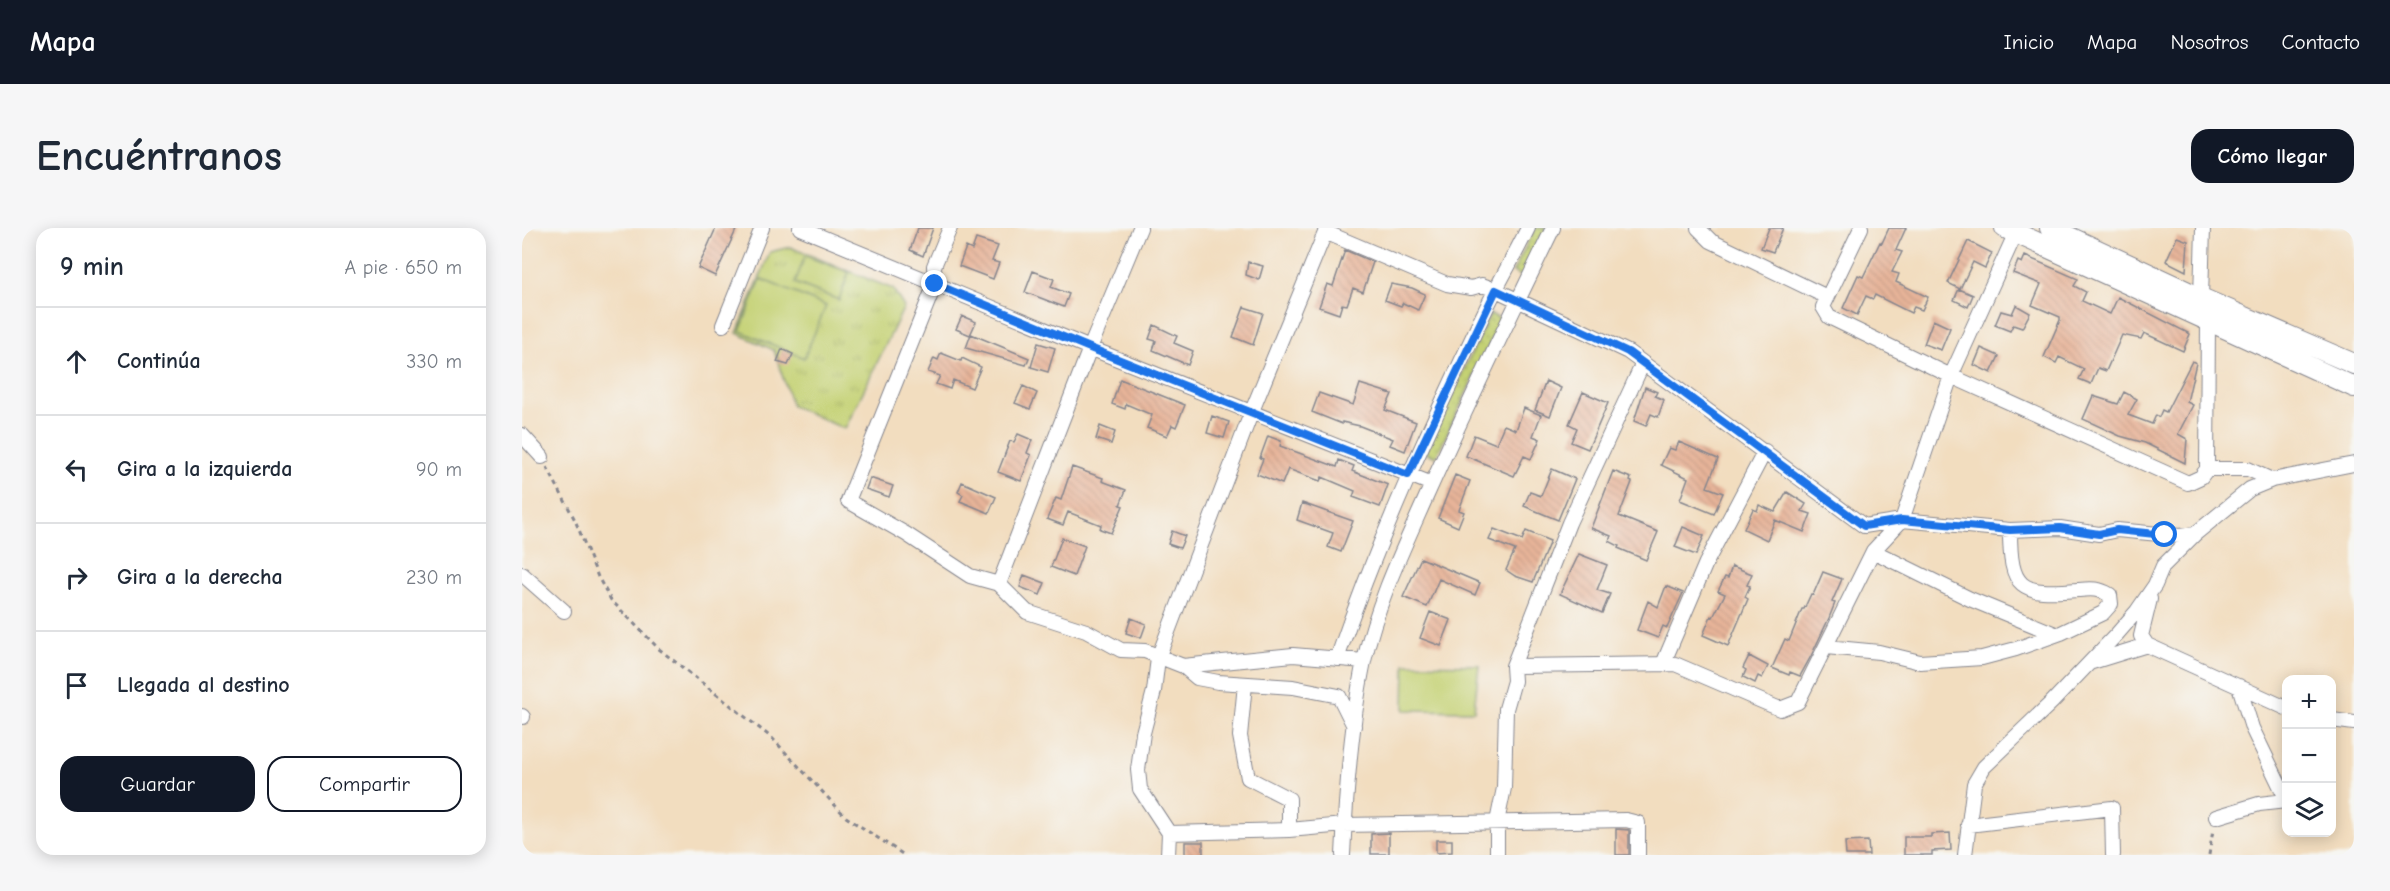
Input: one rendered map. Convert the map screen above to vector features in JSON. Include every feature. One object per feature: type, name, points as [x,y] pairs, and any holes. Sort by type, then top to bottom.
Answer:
[{"type":"street","points":[[723,326],[762,228]]},
{"type":"street","points":[[800,228],[1090,348],[1432,484]]},
{"type":"street","points":[[950,228],[934,267],[935,284],[848,501],[906,534],[970,576],[999,584],[1027,612],[1086,631],[1121,650],[1145,651],[1183,666],[1197,678],[1293,687],[1339,696],[1354,726]]},
{"type":"street","points":[[999,584],[1090,348],[1140,228]]},
{"type":"street","points":[[1336,659],[1370,566],[1408,475],[1528,228]]},
{"type":"street","points":[[1343,855],[1354,726],[1364,661],[1394,571],[1478,382],[1553,228]]},
{"type":"street","points":[[1861,228],[1823,307],[1829,317],[1951,376],[2188,483],[2201,477],[2207,469],[2208,321],[2201,298],[2203,228]]},
{"type":"street","points":[[2050,228],[2201,298],[2354,364]]},
{"type":"street","points":[[1168,855],[1168,833],[1140,789],[1138,770],[1143,733],[1154,691],[1158,658],[1252,411],[1326,230],[1447,284],[1471,288],[1482,285],[1496,290],[1628,352],[1864,526],[1902,520],[2010,530],[2060,528],[2099,534],[2117,530],[2180,536],[2195,534]]},
{"type":"street","points":[[1703,230],[1711,241],[1827,297]]},
{"type":"street","points":[[1514,666],[1675,664],[1780,709],[1798,702],[1873,551],[1902,520],[1951,376],[2013,230],[2354,387]]},
{"type":"street","points":[[1497,855],[1497,822],[1504,788],[1506,709],[1514,681],[1514,666],[1569,523],[1643,363]]},
{"type":"street","points":[[522,435],[542,457]]},
{"type":"street","points":[[1663,664],[1706,563],[1765,451]]},
{"type":"street","points":[[2282,706],[2147,645],[2141,636],[2142,627],[2163,566],[2195,534],[2250,489],[2272,480],[2354,464]]},
{"type":"street","points":[[2207,469],[2248,469],[2272,480]]},
{"type":"street","points":[[1826,647],[1880,652],[1920,662],[1982,658],[2016,649],[2055,634],[2103,613],[2111,604],[2110,595],[2102,590],[2051,592],[2030,590],[2018,580],[2010,562],[2010,530]]},
{"type":"street","points":[[1873,551],[1970,599],[2055,634]]},
{"type":"street","points":[[522,574],[564,611]]},
{"type":"street","points":[[1965,855],[1974,784],[1984,767],[2089,663],[2137,611],[2155,585]]},
{"type":"street","points":[[2089,663],[2147,645]]},
{"type":"street","points":[[1183,666],[1293,655],[1364,661]]},
{"type":"street","points":[[1245,684],[1240,736],[1248,778],[1289,799],[1289,830]]},
{"type":"street","points":[[2239,687],[2252,728],[2282,792]]},
{"type":"street","points":[[2336,721],[2354,723]]},
{"type":"street","points":[[2216,817],[2259,804],[2282,801]]},
{"type":"street","points":[[1968,825],[2112,808],[2112,855]]},
{"type":"street","points":[[1168,833],[1289,830],[1344,825],[1626,819],[1638,823],[1638,855]]},
{"type":"path","points":[[542,457],[555,486],[575,520],[598,578],[611,600],[659,649],[772,738],[846,817],[904,855]]},
{"type":"path","points":[[2209,855],[2216,817]]},
{"type":"green space","points":[[1535,228],[1546,228],[1523,277],[1513,272]]},
{"type":"green space","points":[[790,247],[893,289],[904,307],[845,429],[792,406],[774,350],[737,333],[770,252]]},
{"type":"green space","points":[[805,256],[849,272],[839,300],[795,283]]},
{"type":"green space","points":[[761,279],[826,306],[804,358],[740,331]]},
{"type":"green space","points":[[1490,314],[1501,319],[1436,457],[1425,452]]},
{"type":"green space","points":[[1405,664],[1479,665],[1474,711],[1404,710]]},
{"type":"building","points":[[716,228],[737,228],[715,276],[698,268]]},
{"type":"building","points":[[918,228],[933,228],[923,256],[910,250]]},
{"type":"building","points":[[1769,228],[1783,228],[1773,252],[1761,248]]},
{"type":"building","points":[[1889,228],[1906,228],[1896,250],[1902,252],[1892,272],[1899,274],[1896,282],[1928,297],[1922,310],[1914,307],[1911,313],[1875,295],[1873,299],[1866,296],[1857,315],[1843,308],[1858,275],[1863,277]]},
{"type":"building","points":[[2177,237],[2188,241],[2186,271],[2166,261]]},
{"type":"building","points":[[976,239],[998,246],[992,261],[999,263],[993,279],[959,266],[966,247],[972,250]]},
{"type":"building","points":[[1968,241],[1992,253],[1985,268],[1973,262],[1960,289],[1948,283]]},
{"type":"building","points":[[1345,250],[1373,262],[1363,292],[1353,288],[1347,305],[1342,304],[1339,314],[1319,307],[1327,284],[1333,286]]},
{"type":"building","points":[[2025,256],[2078,279],[2074,286],[2086,292],[2082,301],[2110,314],[2118,297],[2190,334],[2183,351],[2144,333],[2141,339],[2122,335],[2106,371],[2098,368],[2091,384],[2079,379],[2084,369],[2059,357],[2056,363],[2044,357],[2060,317],[2032,305],[2041,284],[2013,273],[2018,261],[2022,263]]},
{"type":"building","points":[[1248,262],[1263,266],[1259,280],[1246,275]]},
{"type":"building","points":[[1033,271],[1054,279],[1051,287],[1069,294],[1064,307],[1025,292]]},
{"type":"building","points":[[1391,284],[1412,288],[1425,294],[1418,310],[1403,303],[1401,306],[1385,300]]},
{"type":"building","points":[[1959,289],[1973,295],[1968,307],[1954,300]]},
{"type":"building","points":[[2016,305],[2030,313],[2022,328],[2013,325],[2010,331],[1995,325],[2001,311],[2012,314]]},
{"type":"building","points":[[1244,307],[1263,313],[1253,345],[1233,337]]},
{"type":"building","points":[[962,316],[976,322],[970,335],[956,329]]},
{"type":"building","points":[[1933,320],[1950,328],[1941,350],[1924,344]]},
{"type":"building","points":[[1154,325],[1177,336],[1174,343],[1193,351],[1188,365],[1153,350],[1156,341],[1149,339]]},
{"type":"building","points":[[971,334],[1029,358],[1026,365],[966,348]]},
{"type":"building","points":[[1038,343],[1055,348],[1048,372],[1031,367]]},
{"type":"building","points":[[1981,348],[1999,356],[1991,373],[1974,365]]},
{"type":"building","points":[[782,349],[793,354],[788,365],[777,362]]},
{"type":"building","points":[[941,353],[961,361],[962,358],[981,367],[972,388],[953,380],[950,389],[936,384],[940,376],[928,372],[934,358],[938,360]]},
{"type":"building","points":[[2192,361],[2196,363],[2187,402],[2193,405],[2178,434],[2187,439],[2185,463],[2145,443],[2120,436],[2083,419],[2093,396],[2118,404],[2124,392],[2137,399],[2128,415],[2152,424],[2156,415],[2159,417],[2162,410],[2166,412]]},
{"type":"building","points":[[1120,379],[1185,405],[1176,427],[1172,425],[1167,436],[1147,428],[1152,415],[1126,404],[1125,409],[1112,404]]},
{"type":"building","points":[[1546,381],[1561,388],[1550,416],[1535,410]]},
{"type":"building","points":[[1360,384],[1392,394],[1385,410],[1416,422],[1405,451],[1390,445],[1393,439],[1360,426],[1342,422],[1342,424],[1312,412],[1319,393],[1353,405]]},
{"type":"building","points":[[1023,386],[1037,393],[1030,409],[1015,403]]},
{"type":"building","points":[[1645,387],[1657,392],[1655,396],[1664,400],[1658,417],[1651,414],[1646,426],[1634,421]]},
{"type":"building","points":[[1583,392],[1608,403],[1588,449],[1571,442],[1577,428],[1569,424]]},
{"type":"building","points":[[1524,408],[1541,415],[1533,436],[1540,439],[1531,459],[1524,456],[1514,476],[1466,456],[1474,435],[1496,444],[1504,425],[1516,430]]},
{"type":"building","points":[[1212,416],[1229,422],[1224,438],[1207,433]]},
{"type":"building","points":[[1100,426],[1115,432],[1111,444],[1096,439]]},
{"type":"building","points":[[1018,434],[1032,440],[1027,453],[1031,455],[1021,481],[998,472],[1010,441],[1014,442]]},
{"type":"building","points":[[1268,436],[1281,441],[1280,446],[1337,467],[1339,460],[1354,466],[1352,471],[1388,485],[1380,507],[1353,497],[1355,491],[1322,477],[1320,481],[1288,469],[1282,484],[1257,474]]},
{"type":"building","points":[[1679,442],[1718,459],[1707,487],[1723,493],[1714,514],[1680,500],[1688,478],[1661,465],[1669,448],[1675,450]]},
{"type":"building","points":[[1072,467],[1103,478],[1102,481],[1126,490],[1120,505],[1123,506],[1111,533],[1100,529],[1101,525],[1068,512],[1063,525],[1047,519],[1056,498],[1061,500]]},
{"type":"building","points":[[1552,469],[1575,479],[1558,520],[1524,506],[1530,492],[1541,496]]},
{"type":"building","points":[[1613,471],[1631,478],[1632,482],[1619,516],[1658,532],[1646,560],[1618,548],[1619,546],[1609,541],[1611,536],[1591,528]]},
{"type":"building","points":[[1455,475],[1470,481],[1459,510],[1464,512],[1458,527],[1438,518]]},
{"type":"building","points":[[870,478],[893,486],[889,497],[866,489]]},
{"type":"building","points":[[962,482],[996,497],[989,513],[960,501],[963,495],[958,492]]},
{"type":"building","points":[[1787,492],[1806,504],[1802,511],[1811,514],[1804,532],[1775,520],[1767,540],[1744,529],[1753,509],[1757,511],[1759,505],[1775,512]]},
{"type":"building","points":[[1302,503],[1353,521],[1341,552],[1328,547],[1333,533],[1297,520]]},
{"type":"building","points":[[1683,527],[1704,536],[1696,555],[1675,547]]},
{"type":"building","points":[[1494,529],[1522,540],[1526,531],[1550,541],[1533,582],[1515,576],[1506,570],[1515,550],[1489,540]]},
{"type":"building","points":[[1172,531],[1185,536],[1180,548],[1168,544]]},
{"type":"building","points":[[1062,538],[1085,546],[1074,576],[1051,567]]},
{"type":"building","points":[[1579,554],[1607,565],[1597,590],[1610,594],[1602,613],[1560,594]]},
{"type":"building","points":[[1421,558],[1480,583],[1475,595],[1439,579],[1427,607],[1403,597]]},
{"type":"building","points":[[1732,566],[1752,574],[1745,597],[1748,599],[1728,646],[1703,635],[1711,616],[1713,617],[1725,594],[1718,591],[1725,577],[1728,578]]},
{"type":"building","points":[[1823,572],[1842,579],[1832,602],[1835,603],[1829,618],[1811,656],[1800,676],[1790,672],[1789,675],[1772,668],[1785,639],[1789,641],[1802,609],[1811,594],[1813,595]]},
{"type":"building","points":[[1024,575],[1045,583],[1040,595],[1020,587]]},
{"type":"building","points":[[1666,586],[1683,593],[1667,628],[1663,626],[1658,638],[1637,630],[1648,601],[1658,607]]},
{"type":"building","points":[[1430,612],[1451,620],[1441,646],[1420,638]]},
{"type":"building","points":[[1131,618],[1146,624],[1141,638],[1126,633]]},
{"type":"building","points":[[1749,656],[1768,666],[1762,678],[1758,676],[1755,683],[1743,677],[1746,670],[1743,668]]},
{"type":"building","points":[[1616,829],[1629,830],[1629,855],[1616,855]]},
{"type":"building","points":[[1389,833],[1389,854],[1371,854],[1371,834]]},
{"type":"building","points":[[1950,833],[1951,850],[1932,851],[1932,855],[1904,855],[1904,837],[1931,837],[1931,834]]},
{"type":"building","points":[[1436,840],[1452,840],[1452,852],[1436,853]]},
{"type":"building","points":[[1868,841],[1869,855],[1846,855],[1845,842]]},
{"type":"building","points":[[1185,842],[1203,842],[1203,855],[1185,855]]},
{"type":"route","points":[[935,284],[1408,475],[1496,290],[1628,352],[1864,526],[1902,520],[2010,530],[2060,528],[2085,530],[2099,534],[2117,530],[2165,535]]}]
